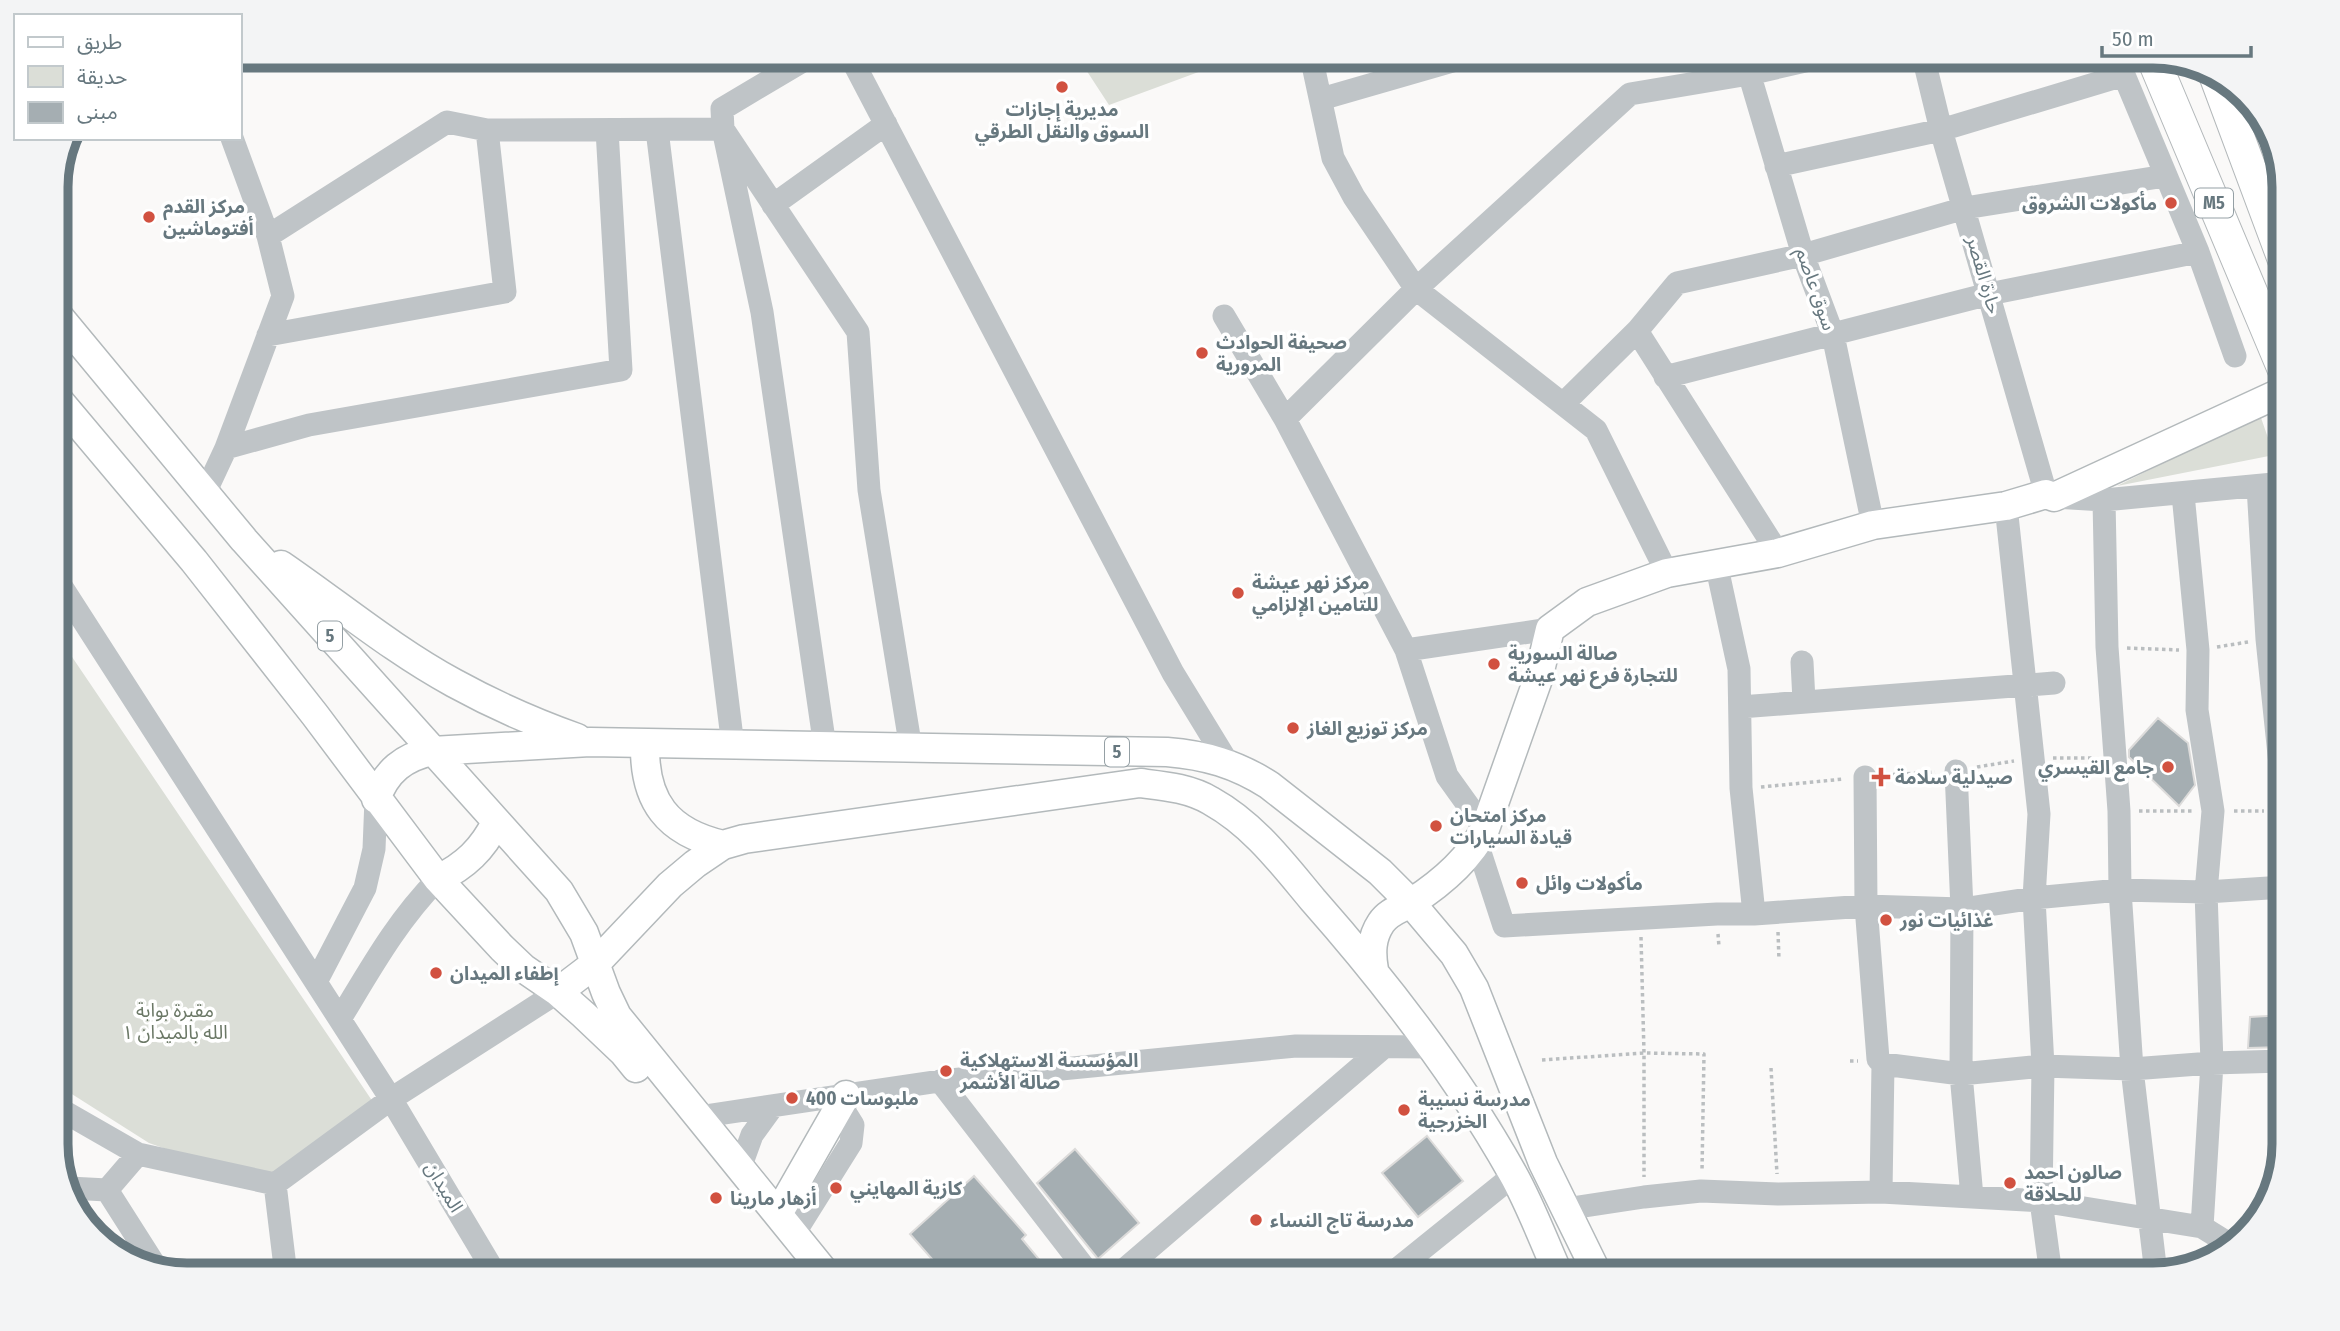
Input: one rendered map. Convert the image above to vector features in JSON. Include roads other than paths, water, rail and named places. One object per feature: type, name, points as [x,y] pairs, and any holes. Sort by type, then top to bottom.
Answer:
[{"type":"highway","name":"M5","points":[[2157,68],[2271,339]]},
{"type":"highway","name":"M5","points":[[2221,90],[2271,225]]},
{"type":"main road","name":"5","points":[[69,329],[244,540],[559,891],[584,933],[596,963]]},
{"type":"main road","points":[[1374,970],[1371,953],[1374,936],[1382,921],[1395,909],[1411,903],[1458,865],[1481,836],[1538,679],[1550,629],[1587,603],[1667,573],[1778,553],[1873,525],[2006,506],[2050,495],[2271,397]]},
{"type":"main road","points":[[69,412],[194,561],[315,715],[438,879],[523,968],[558,992],[622,1052],[796,1263]]},
{"type":"main road","points":[[244,540],[410,656],[452,682],[520,716],[590,742]]},
{"type":"main road","name":"5","points":[[376,799],[387,776],[395,767],[419,754],[590,742],[1167,752],[1198,754],[1228,763],[1269,785],[1380,872],[1411,903],[1454,954],[1474,988],[1543,1163],[1592,1263]]},
{"type":"main road","points":[[645,744],[645,768],[650,791],[662,812],[679,829],[700,840],[723,845]]},
{"type":"main road","name":"5","points":[[558,992],[596,963],[670,885],[723,845],[744,839],[1139,783],[1174,786],[1209,800],[1241,820],[1267,845],[1374,970],[1432,1047],[1514,1175],[1554,1263]]},
{"type":"main road","points":[[438,879],[465,864],[484,844],[496,822]]},
{"type":"main road","points":[[596,963],[617,1016],[817,1263]]},
{"type":"main road","points":[[786,1224],[843,1099]]},
{"type":"street","points":[[791,68],[722,109],[723,129],[762,312],[825,747]]},
{"type":"street","points":[[856,68],[1172,673],[1228,763]]},
{"type":"street","points":[[1314,68],[1333,158],[1354,197],[1416,289],[1596,430],[1667,573]]},
{"type":"street","points":[[1321,99],[1428,68]]},
{"type":"street","points":[[1285,419],[1416,289],[1630,94],[1735,68]]},
{"type":"street","name":"سوق عاصم","points":[[1748,68],[1803,255],[1833,335],[1873,525]]},
{"type":"street","name":"حارة القصر","points":[[1926,68],[1941,130],[2050,495]]},
{"type":"street","points":[[1776,166],[1941,130],[2112,68]]},
{"type":"street","points":[[2121,68],[2198,252],[2235,356]]},
{"type":"street","points":[[268,236],[447,122],[488,130],[723,129]]},
{"type":"street","points":[[773,205],[886,124]]},
{"type":"street","points":[[723,129],[858,332],[869,490],[911,749]]},
{"type":"street","points":[[268,335],[505,292],[488,130]]},
{"type":"street","points":[[226,448],[309,425],[621,370],[607,130]]},
{"type":"street","points":[[657,130],[733,746]]},
{"type":"street","points":[[205,493],[226,448],[283,296],[268,236],[233,140]]},
{"type":"street","points":[[1563,404],[1637,331],[1677,283],[1803,255],[1965,208],[2165,176]]},
{"type":"street","points":[[1665,377],[1989,294],[2198,252]]},
{"type":"street","points":[[1224,316],[1285,419],[1406,650],[1447,776],[1481,836],[1504,926],[1866,906],[1962,909],[2034,898],[2120,890],[2206,892],[2272,888]]},
{"type":"street","points":[[1637,331],[1778,553]]},
{"type":"street","points":[[2050,495],[2104,500],[2271,485]]},
{"type":"street","points":[[2258,486],[2272,683]]},
{"type":"street","points":[[2183,494],[2197,650],[2197,710],[2213,811],[2206,892],[2212,1063],[2202,1227]]},
{"type":"street","points":[[2104,500],[2107,647],[2119,811],[2120,890],[2132,1069],[2155,1263]]},
{"type":"street","points":[[2006,506],[2039,814],[2034,898],[2043,1066],[2041,1200],[2049,1263]]},
{"type":"street","points":[[1716,563],[1739,669],[1741,788],[1766,913]]},
{"type":"street","name":"الميدان","points":[[69,602],[391,1099],[489,1263]]},
{"type":"street","points":[[1406,650],[1550,629]]},
{"type":"street","points":[[1802,662],[1804,701]]},
{"type":"street","points":[[1740,706],[2054,683]]},
{"type":"street","points":[[1956,771],[1962,909],[1961,1074],[1972,1197]]},
{"type":"street","points":[[1865,776],[1866,906],[1878,1059],[1883,1064],[1961,1074],[2043,1066],[2132,1069],[2272,1061]]},
{"type":"street","points":[[316,982],[365,888],[374,849],[376,799]]},
{"type":"street","points":[[340,1019],[391,934],[438,879]]},
{"type":"street","points":[[69,1114],[138,1154],[275,1184],[391,1099],[558,992]]},
{"type":"street","points":[[698,1117],[773,1105],[843,1099],[940,1081],[1296,1046],[1432,1047]]},
{"type":"street","points":[[1132,1263],[1384,1047]]},
{"type":"street","points":[[1881,1192],[1883,1064]]},
{"type":"street","points":[[940,1081],[1081,1263]]},
{"type":"street","points":[[740,1168],[752,1135],[773,1105]]},
{"type":"street","points":[[107,1190],[138,1154]]},
{"type":"street","points":[[1405,1263],[1514,1175]]},
{"type":"street","points":[[275,1184],[285,1263]]},
{"type":"street","points":[[78,1188],[107,1190]]},
{"type":"street","points":[[107,1190],[150,1257]]},
{"type":"street","points":[[1565,1209],[1701,1191],[1778,1194],[1881,1192],[2041,1200],[2202,1227],[2223,1240]]},
{"type":"place","name":"مديرية إجازات السوق والنقل الطرقي","points":[[1062,87]]},
{"type":"place","name":"مأكولات الشروق","points":[[2171,203]]},
{"type":"place","name":"مركز القدم أفتوماشين","points":[[149,217]]},
{"type":"place","name":"صحيفة الحوادث المرورية","points":[[1202,353]]},
{"type":"place","name":"مركز نهر عيشة للتامين الإلزامي","points":[[1238,593]]},
{"type":"place","name":"صالة السورية للتجارة فرع نهر عيشة","points":[[1494,664]]},
{"type":"place","name":"مركز توزيع الغاز","points":[[1293,728]]},
{"type":"place","name":"جامع القيسري","points":[[2168,767]]},
{"type":"place","name":"صيدلية سلامة","points":[[1881,777]]},
{"type":"place","name":"مركز امتحان قيادة السيارات","points":[[1436,826]]},
{"type":"place","name":"مأكولات وائل","points":[[1522,883]]},
{"type":"place","name":"غذائيات نور","points":[[1886,920]]},
{"type":"place","name":"إطفاء الميدان","points":[[436,973]]},
{"type":"place","name":"المؤسسة الاستهلاكية صالة الأشمر","points":[[946,1071]]},
{"type":"place","name":"ملبوسات 400","points":[[792,1098]]},
{"type":"place","name":"مدرسة نسيبة الخزرجية","points":[[1404,1110]]},
{"type":"place","name":"صالون احمد للحلاقة","points":[[2010,1183]]},
{"type":"place","name":"كازية المهايني","points":[[836,1188]]},
{"type":"place","name":"أزهار مارينا","points":[[716,1198]]},
{"type":"place","name":"مدرسة تاج النساء","points":[[1256,1220]]},
{"type":"park label","name":"مقبرة بوابة الله بالميدان ١","points":[[175,1021]]}]
